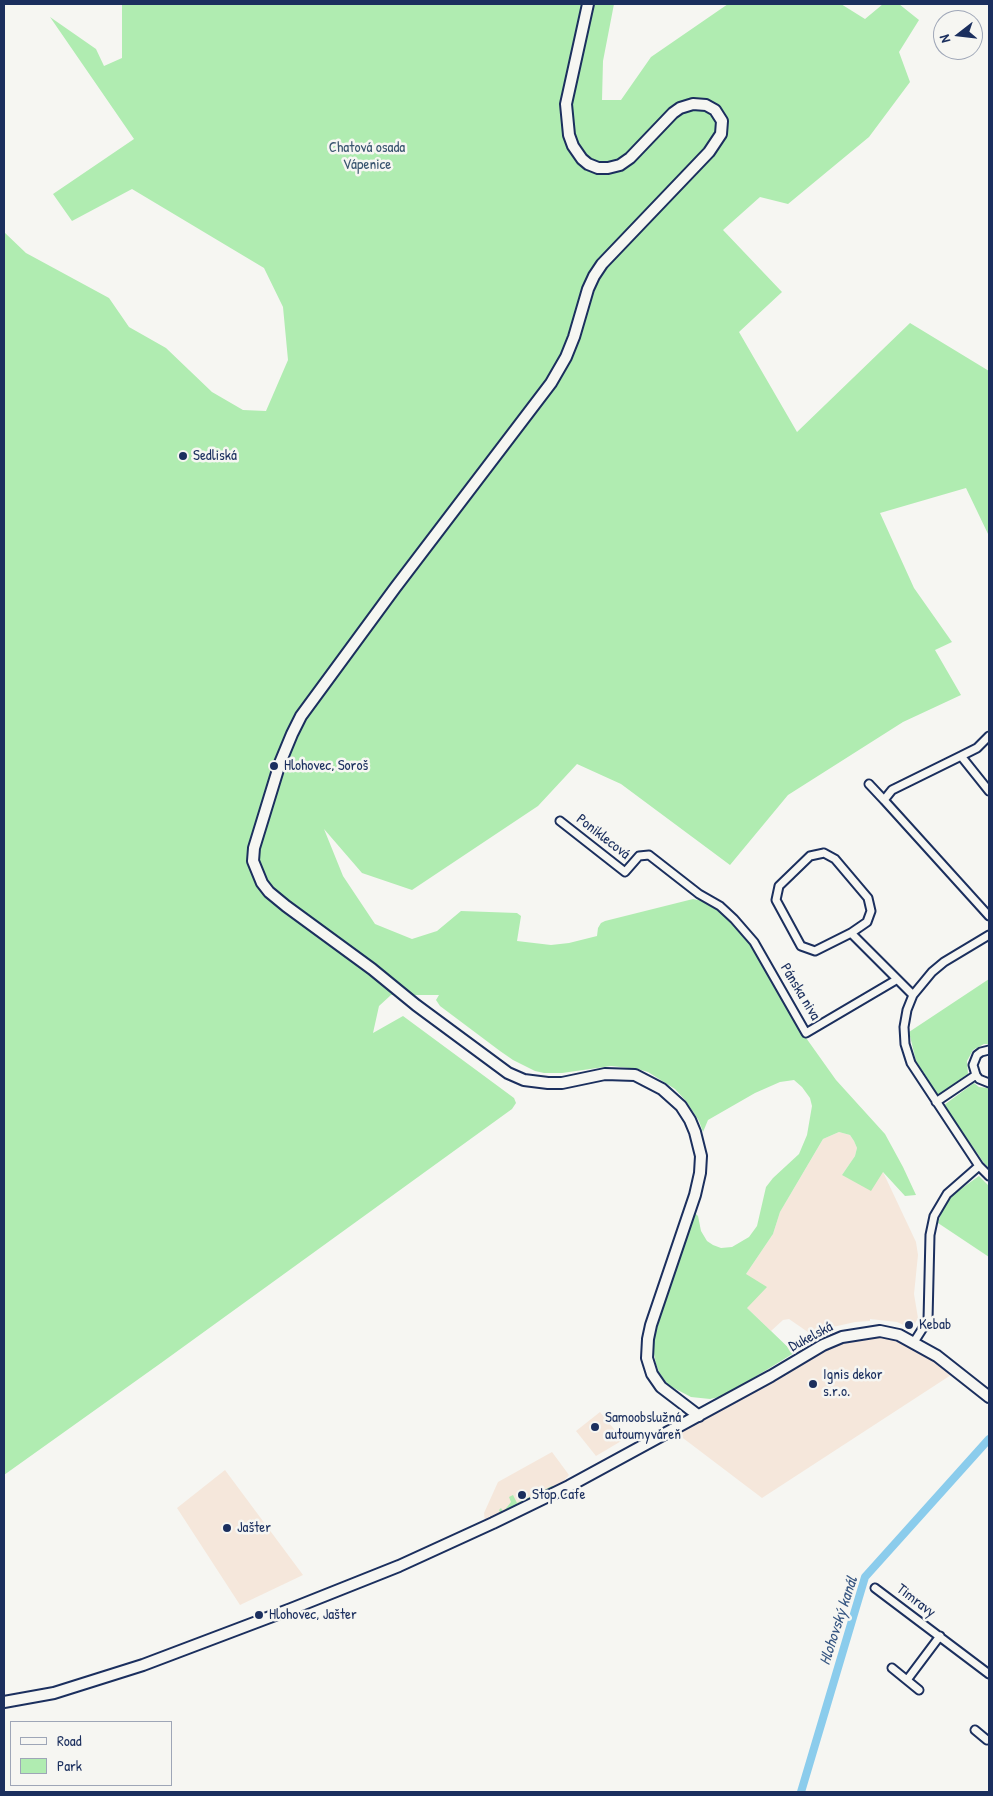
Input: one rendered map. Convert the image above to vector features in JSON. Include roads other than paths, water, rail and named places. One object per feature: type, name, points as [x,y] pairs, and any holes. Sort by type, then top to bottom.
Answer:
[{"type":"main road","points":[[588,4],[566,104],[569,135],[573,146],[582,159],[598,168],[620,165],[630,158],[673,113],[695,103],[708,106],[717,112],[722,123],[720,136],[709,152],[602,264],[588,289],[566,357],[551,384],[395,588],[301,716],[280,763],[254,848],[253,861],[262,883],[269,892],[508,1073],[524,1080],[548,1083],[562,1083],[605,1074],[635,1075],[662,1089],[681,1106],[695,1132],[700,1156],[700,1173],[696,1195],[651,1325],[647,1358],[653,1377],[661,1387],[699,1416]]},
{"type":"main road","name":"Dukelská","points":[[4,1702],[35,1698],[143,1665],[398,1566],[493,1524],[569,1486],[842,1336],[885,1332],[899,1335],[937,1356],[989,1398]]},
{"type":"street","points":[[884,800],[892,790],[977,748],[989,736]]},
{"type":"street","points":[[961,756],[989,791]]},
{"type":"street","points":[[869,784],[989,916]]},
{"type":"street","name":"Poniklecová","points":[[560,821],[624,872],[639,856],[649,855],[699,894]]},
{"type":"street","name":"Pánska niva","points":[[824,853],[835,859],[868,898],[871,911],[866,922],[850,933],[815,951],[801,946],[776,900],[779,886],[810,856],[824,853]]},
{"type":"street","name":"Pánska niva","points":[[699,894],[720,906],[754,942],[806,1033],[896,980]]},
{"type":"street","points":[[850,933],[913,995]]},
{"type":"street","points":[[989,935],[944,962],[932,972],[913,995],[907,1010],[904,1027],[905,1044],[911,1063],[979,1166],[989,1176]]},
{"type":"street","points":[[989,1050],[981,1052],[974,1060],[976,1075],[979,1079],[989,1083]]},
{"type":"street","points":[[936,1102],[976,1075]]},
{"type":"street","points":[[914,1342],[928,1320],[930,1235],[934,1216],[946,1194],[979,1166]]},
{"type":"street","name":"Timravy","points":[[875,1588],[989,1674]]},
{"type":"street","name":"Timravy","points":[[907,1680],[940,1636]]},
{"type":"street","points":[[892,1668],[919,1690]]},
{"type":"street","points":[[975,1730],[989,1739]]},
{"type":"waterway","name":"Hlohovský kanál","points":[[801,1792],[865,1577],[989,1439]]},
{"type":"place","name":"Sedliská","points":[[183,456]]},
{"type":"place","name":"Hlohovec, Soroš","points":[[274,766]]},
{"type":"place","name":"Kebab","points":[[909,1325]]},
{"type":"place","name":"Ignis dekor s.r.o.","points":[[813,1384]]},
{"type":"place","name":"Samoobslužná autoumyváreň","points":[[595,1427]]},
{"type":"place","name":"Stop Cafe","points":[[522,1495]]},
{"type":"place","name":"Jašter","points":[[227,1528]]},
{"type":"place","name":"Hlohovec, Jašter","points":[[259,1615]]},
{"type":"park label","name":"Chatová osada Vápenice","points":[[367,156]]}]
